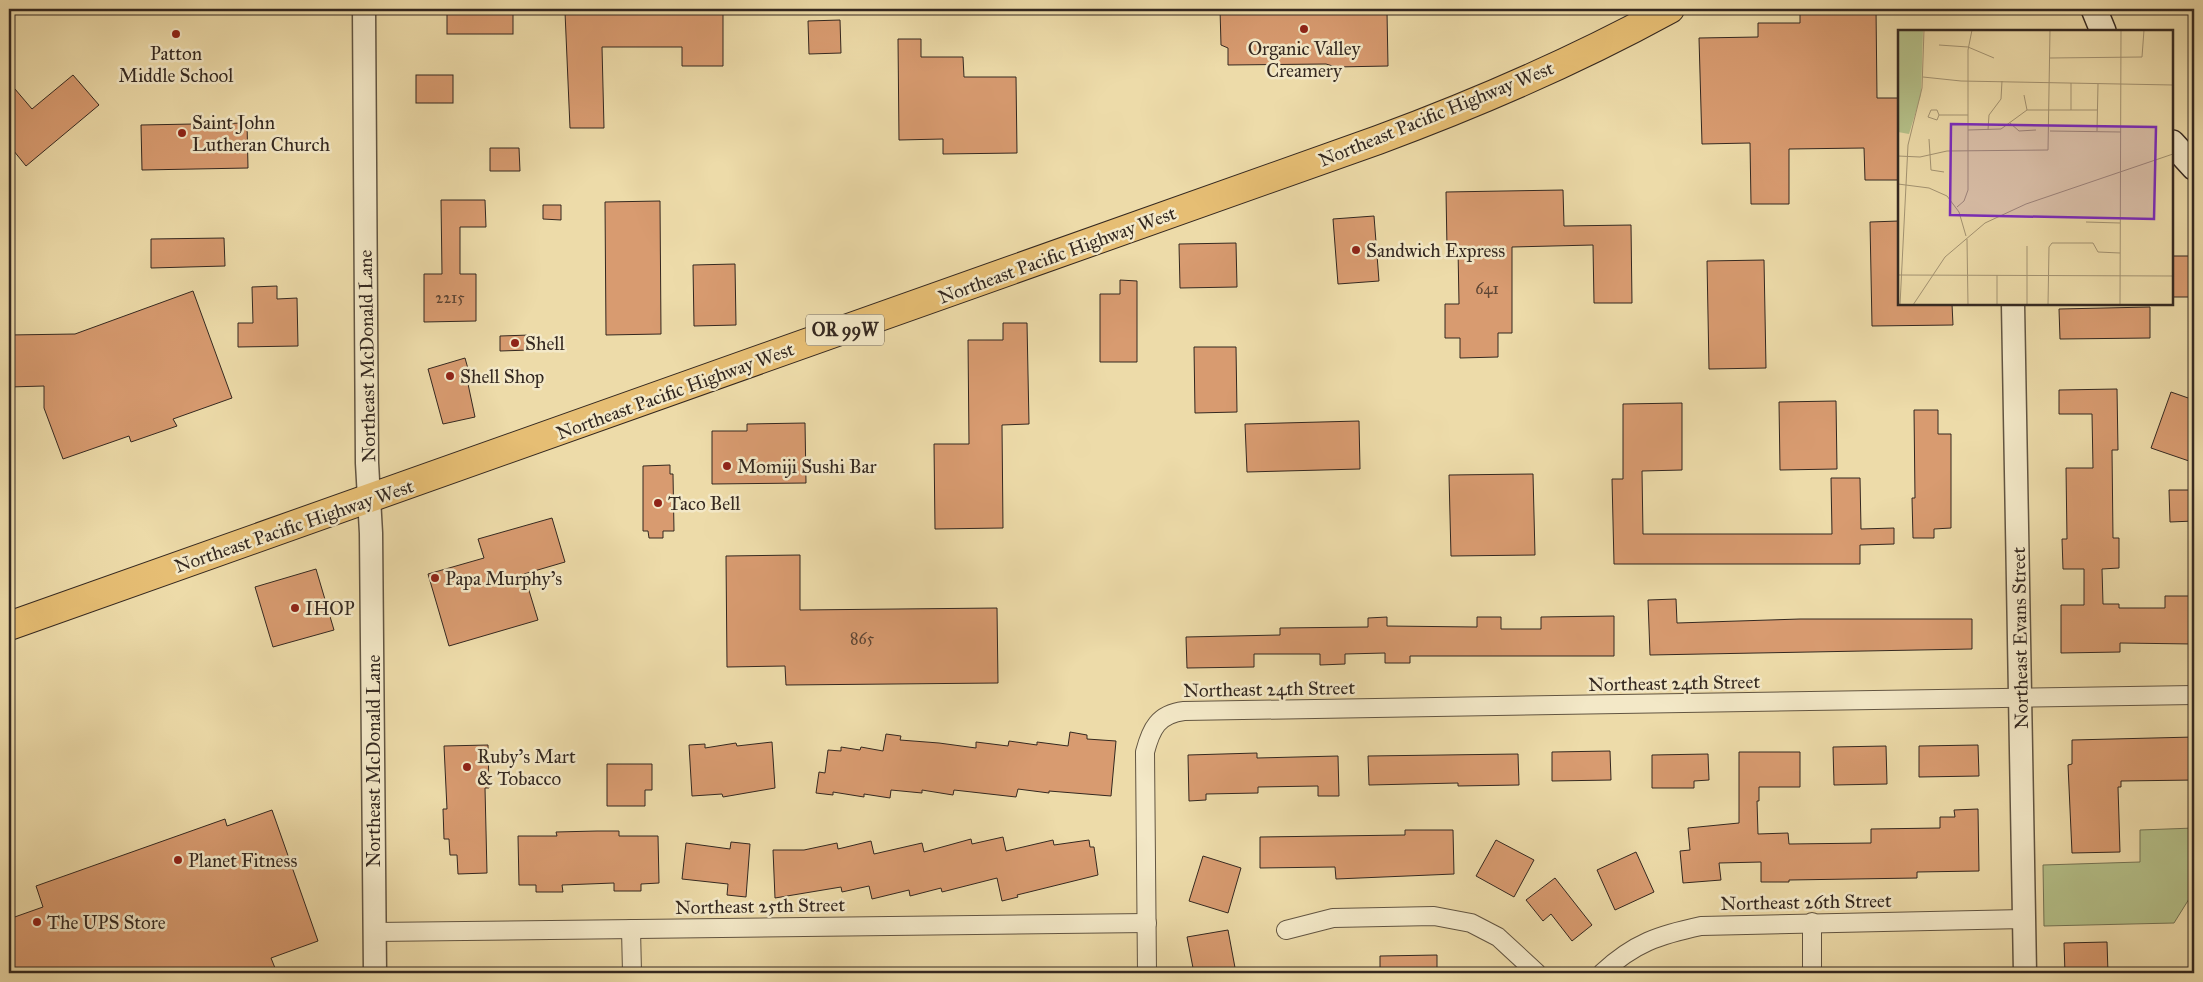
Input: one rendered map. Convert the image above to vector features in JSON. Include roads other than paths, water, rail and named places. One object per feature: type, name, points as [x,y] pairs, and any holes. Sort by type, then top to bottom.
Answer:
[{"type":"highway","name":"Northeast Pacific Highway West","points":[[9,626],[1390,136],[1579,56],[1670,9]]},
{"type":"main road","points":[[2094,9],[2103,30]]},
{"type":"main road","points":[[2173,143],[2194,166]]},
{"type":"street","name":"Northeast McDonald Lane","points":[[364,9],[367,463],[371,534],[375,973]]},
{"type":"street","name":"Northeast Evans Street","points":[[2013,305],[2025,973]]},
{"type":"street","name":"Northeast 24th Street","points":[[1146,923],[1145,752],[1149,735],[1157,723],[1170,713],[1184,711],[2194,695]]},
{"type":"street","points":[[1286,930],[1334,918],[1434,916],[1471,923],[1498,937],[1537,973]]},
{"type":"street","name":"Northeast 26th Street","points":[[1602,973],[1636,946],[1667,934],[1701,926],[1812,922],[2024,919]]},
{"type":"street","points":[[1812,922],[1812,973]]},
{"type":"street","name":"Northeast 25th Street","points":[[374,932],[1146,923]]},
{"type":"street","points":[[1146,923],[1147,973]]},
{"type":"street","points":[[631,929],[632,973]]},
{"type":"place","name":"Organic Valley Creamery","points":[[1304,29]]},
{"type":"place","name":"Patton Middle School","points":[[176,34]]},
{"type":"place","name":"Saint John Lutheran Church","points":[[182,133]]},
{"type":"place","name":"Sandwich Express","points":[[1356,250]]},
{"type":"place","name":"Shell","points":[[515,343]]},
{"type":"place","name":"Shell Shop","points":[[450,376]]},
{"type":"place","name":"Momiji Sushi Bar","points":[[727,466]]},
{"type":"place","name":"Taco Bell","points":[[658,503]]},
{"type":"place","name":"Papa Murphy's","points":[[435,578]]},
{"type":"place","name":"IHOP","points":[[295,608]]},
{"type":"place","name":"Ruby's Mart & Tobacco","points":[[467,767]]},
{"type":"place","name":"Planet Fitness","points":[[178,860]]},
{"type":"place","name":"The UPS Store","points":[[37,922]]}]
